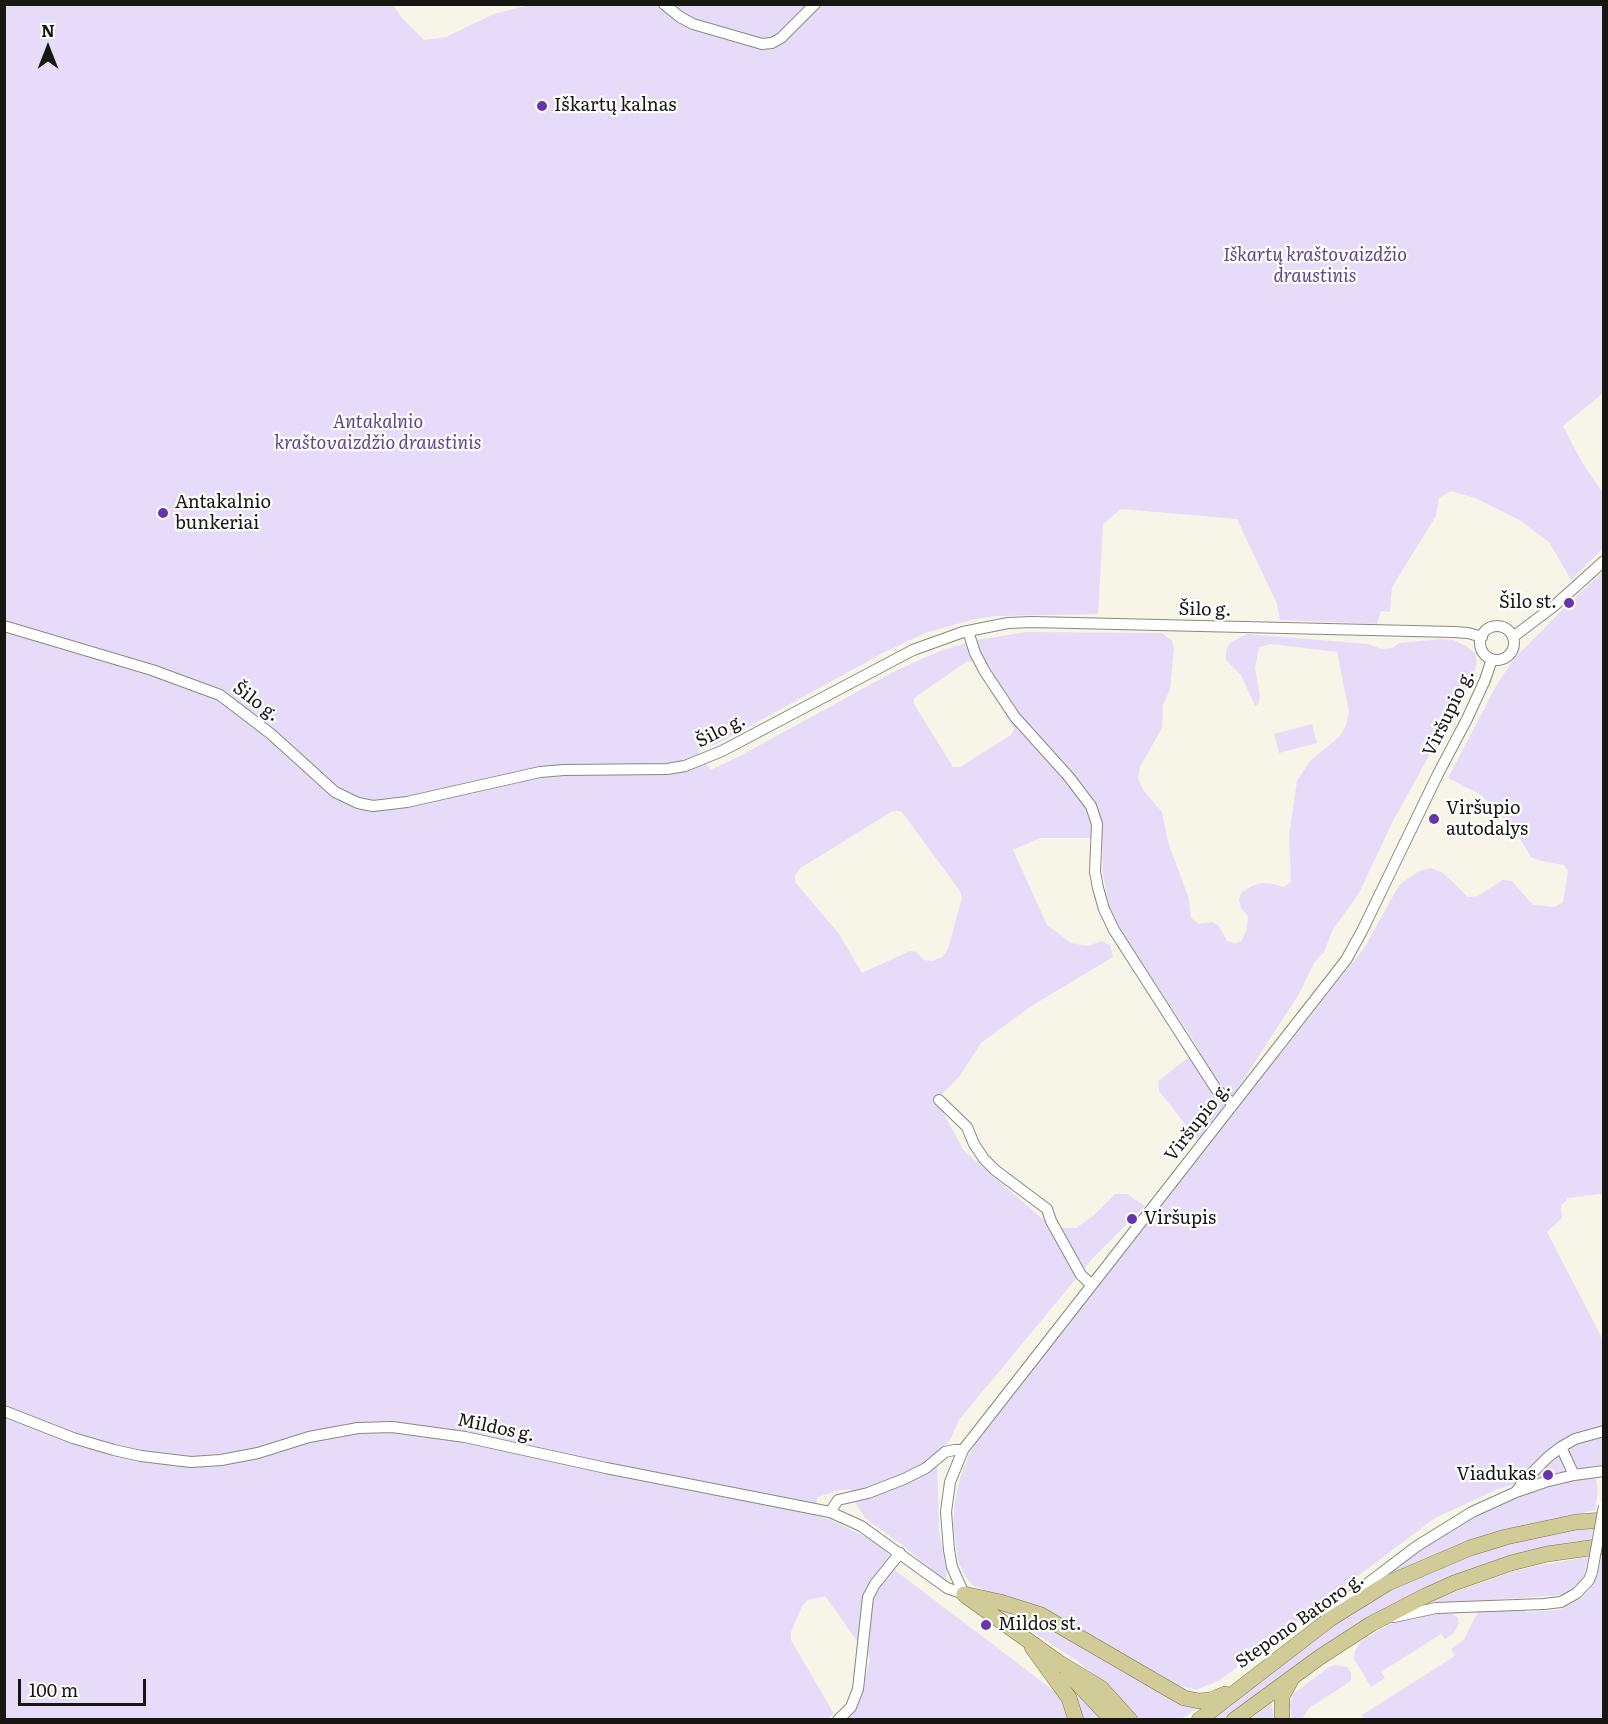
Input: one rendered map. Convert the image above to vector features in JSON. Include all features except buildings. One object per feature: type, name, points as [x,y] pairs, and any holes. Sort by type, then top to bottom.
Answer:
[{"type":"main road","name":"Stepono Batoro g.","points":[[1199,1719],[1286,1651],[1360,1599],[1388,1583],[1431,1563],[1506,1537],[1576,1522],[1604,1520]]},
{"type":"main road","points":[[1234,1719],[1301,1669],[1371,1624],[1425,1596],[1490,1570],[1547,1554],[1604,1546]]},
{"type":"main road","points":[[964,1594],[1058,1662],[1101,1688],[1130,1719]]},
{"type":"main road","points":[[964,1594],[1041,1615],[1184,1698],[1199,1701],[1211,1700],[1239,1689]]},
{"type":"main road","points":[[1025,1638],[1069,1698],[1076,1719]]},
{"type":"main road","points":[[1058,1662],[1112,1719]]},
{"type":"main road","points":[[1282,1719],[1282,1696],[1301,1669]]},
{"type":"street","points":[[664,4],[693,24],[762,44],[772,43],[781,38],[815,4]]},
{"type":"street","name":"Viršupio g.","points":[[1482,637],[1482,650],[1492,659],[1503,659],[1514,647],[1513,637],[1554,606],[1604,561]]},
{"type":"street","name":"Šilo g.","points":[[4,626],[152,670],[220,695],[271,734],[335,792],[347,799],[373,806],[407,802],[540,772],[667,769],[685,766],[722,751],[913,650],[968,631],[1008,623],[1454,632],[1482,637]]},
{"type":"street","points":[[1482,637],[1489,629],[1498,627],[1507,630],[1513,637]]},
{"type":"street","points":[[968,631],[975,653],[985,672],[1015,717],[1069,777],[1091,806],[1097,824],[1095,872],[1109,920],[1215,1089],[1233,1104]]},
{"type":"street","name":"Viršupio g.","points":[[964,1594],[950,1559],[946,1512],[950,1482],[963,1450],[1315,1001],[1355,945],[1467,719],[1492,659]]},
{"type":"street","points":[[939,1100],[967,1127],[979,1152],[990,1165],[1047,1209],[1051,1221],[1081,1275],[1091,1284]]},
{"type":"street","name":"Mildos g.","points":[[4,1411],[73,1438],[114,1450],[191,1462],[221,1460],[258,1453],[309,1437],[344,1430],[392,1427],[465,1437],[606,1468],[830,1512],[861,1526],[947,1588],[964,1594]]},
{"type":"street","points":[[1516,1492],[1548,1457],[1561,1447],[1575,1439],[1604,1431]]},
{"type":"street","points":[[1561,1447],[1574,1475]]},
{"type":"street","points":[[830,1512],[838,1500],[868,1493],[904,1479],[926,1468],[945,1452],[954,1449],[963,1450]]},
{"type":"street","points":[[1286,1651],[1322,1618],[1417,1546],[1472,1512],[1516,1492],[1574,1475],[1604,1471]]},
{"type":"street","points":[[1371,1624],[1436,1608],[1561,1602],[1577,1593],[1589,1580],[1604,1506]]},
{"type":"street","points":[[838,1719],[851,1707],[858,1689],[868,1597],[874,1584],[900,1554]]},
{"type":"green space","points":[[533,4],[1603,5],[1603,393],[1563,426],[1583,464],[1603,493],[1603,548],[1571,580],[1549,542],[1519,520],[1475,498],[1451,491],[1439,498],[1436,516],[1392,587],[1390,612],[1381,611],[1377,624],[1280,620],[1277,604],[1237,519],[1121,509],[1103,524],[1098,614],[997,616],[975,619],[925,633],[883,653],[719,743],[698,750],[710,770],[897,670],[940,651],[976,640],[1027,632],[1162,633],[1172,641],[1174,649],[1170,689],[1163,705],[1162,728],[1140,767],[1138,778],[1143,790],[1162,812],[1168,842],[1189,899],[1191,918],[1199,924],[1212,922],[1218,925],[1227,941],[1235,943],[1242,941],[1247,928],[1248,916],[1241,908],[1239,900],[1241,893],[1262,883],[1284,887],[1291,882],[1289,836],[1297,781],[1310,761],[1340,736],[1349,712],[1337,652],[1271,644],[1259,647],[1255,668],[1260,696],[1255,706],[1241,675],[1226,660],[1226,650],[1230,643],[1247,634],[1368,644],[1382,649],[1392,648],[1399,643],[1441,639],[1453,640],[1475,653],[1477,663],[1474,674],[1392,823],[1359,893],[1332,931],[1324,952],[1314,963],[1299,994],[1236,1091],[1198,1140],[1159,1091],[1158,1081],[1199,1049],[1120,930],[1110,909],[1103,875],[1102,838],[1040,838],[1013,850],[1047,925],[1071,943],[1088,946],[1102,941],[1110,945],[1113,957],[1030,1007],[981,1043],[959,1077],[942,1094],[939,1105],[964,1151],[1052,1227],[1076,1228],[1093,1216],[1115,1194],[1127,1194],[1145,1206],[1093,1258],[959,1420],[951,1438],[937,1455],[939,1530],[946,1578],[943,1579],[865,1518],[855,1502],[855,1492],[849,1489],[818,1497],[816,1506],[820,1515],[879,1543],[888,1553],[896,1571],[1053,1690],[1069,1708],[1072,1719],[843,1719],[859,1703],[870,1659],[825,1596],[808,1600],[802,1606],[791,1632],[791,1640],[834,1714],[827,1719],[5,1720],[5,5],[393,5],[402,18],[424,40],[446,37],[494,14]],"holes":[[[972,661],[1014,729],[1011,735],[960,767],[953,767],[914,704],[914,698],[966,662]],[[891,812],[902,812],[960,891],[962,898],[948,949],[942,957],[932,961],[924,960],[916,952],[910,951],[862,973],[839,934],[795,882],[795,876],[799,869]]]},
{"type":"green space","points":[[1603,572],[1603,1196],[1600,1194],[1568,1198],[1561,1206],[1562,1218],[1547,1232],[1603,1340],[1603,1464],[1540,1477],[1498,1489],[1435,1518],[1220,1680],[1196,1690],[1176,1685],[1066,1623],[972,1585],[958,1561],[953,1525],[955,1500],[969,1455],[985,1428],[1365,947],[1399,885],[1419,871],[1431,868],[1443,873],[1468,897],[1478,896],[1503,880],[1512,881],[1533,905],[1555,907],[1563,902],[1568,871],[1564,865],[1531,857],[1500,814],[1481,795],[1448,778],[1496,686],[1513,660]]},
{"type":"green space","points":[[1312,724],[1317,743],[1279,753],[1274,734]]},
{"type":"green space","points":[[1589,1478],[1596,1479],[1598,1491],[1595,1510],[1514,1528],[1472,1541],[1381,1580],[1426,1545],[1455,1526],[1493,1506],[1557,1484]]},
{"type":"green space","points":[[1594,1525],[1591,1541],[1513,1556],[1271,1684],[1223,1719],[1209,1720],[1321,1633],[1405,1581],[1485,1548]]},
{"type":"green space","points":[[1602,1555],[1603,1719],[1365,1720],[1362,1715],[1455,1656],[1451,1649],[1464,1640],[1481,1610],[1523,1609],[1526,1612],[1559,1610],[1582,1598],[1590,1589],[1598,1573]]},
{"type":"green space","points":[[1588,1557],[1584,1577],[1579,1586],[1563,1595],[1419,1605],[1508,1573]]},
{"type":"green space","points":[[988,1603],[1027,1614],[1203,1705],[1181,1719],[1138,1719],[1122,1701],[1079,1662]]},
{"type":"green space","points":[[1450,1612],[1458,1618],[1459,1623],[1454,1633],[1445,1639],[1441,1634],[1381,1672],[1385,1678],[1371,1687],[1354,1659],[1355,1651],[1361,1641],[1390,1624],[1406,1618]]},
{"type":"green space","points":[[1335,1665],[1347,1667],[1351,1673],[1351,1681],[1309,1708],[1302,1719],[1292,1719],[1290,1705],[1293,1694]]},
{"type":"green space","points":[[1056,1672],[1090,1704],[1103,1719],[1080,1719]]},
{"type":"green space","points":[[1272,1703],[1273,1719],[1250,1719]]},
{"type":"place","name":"Iškartų kalnas","points":[[542,106]]},
{"type":"place","name":"Antakalnio bunkeriai","points":[[163,513]]},
{"type":"place","name":"Šilo st.","points":[[1569,603]]},
{"type":"place","name":"Viršupio autodalys","points":[[1434,819]]},
{"type":"place","name":"Viršupis","points":[[1132,1219]]},
{"type":"place","name":"Viadukas","points":[[1548,1475]]},
{"type":"place","name":"Mildos st.","points":[[986,1625]]},
{"type":"park label","name":"Iškartų kraštovaizdžio draustinis","points":[[1315,266]]},
{"type":"park label","name":"Antakalnio kraštovaizdžio draustinis","points":[[378,433]]}]
